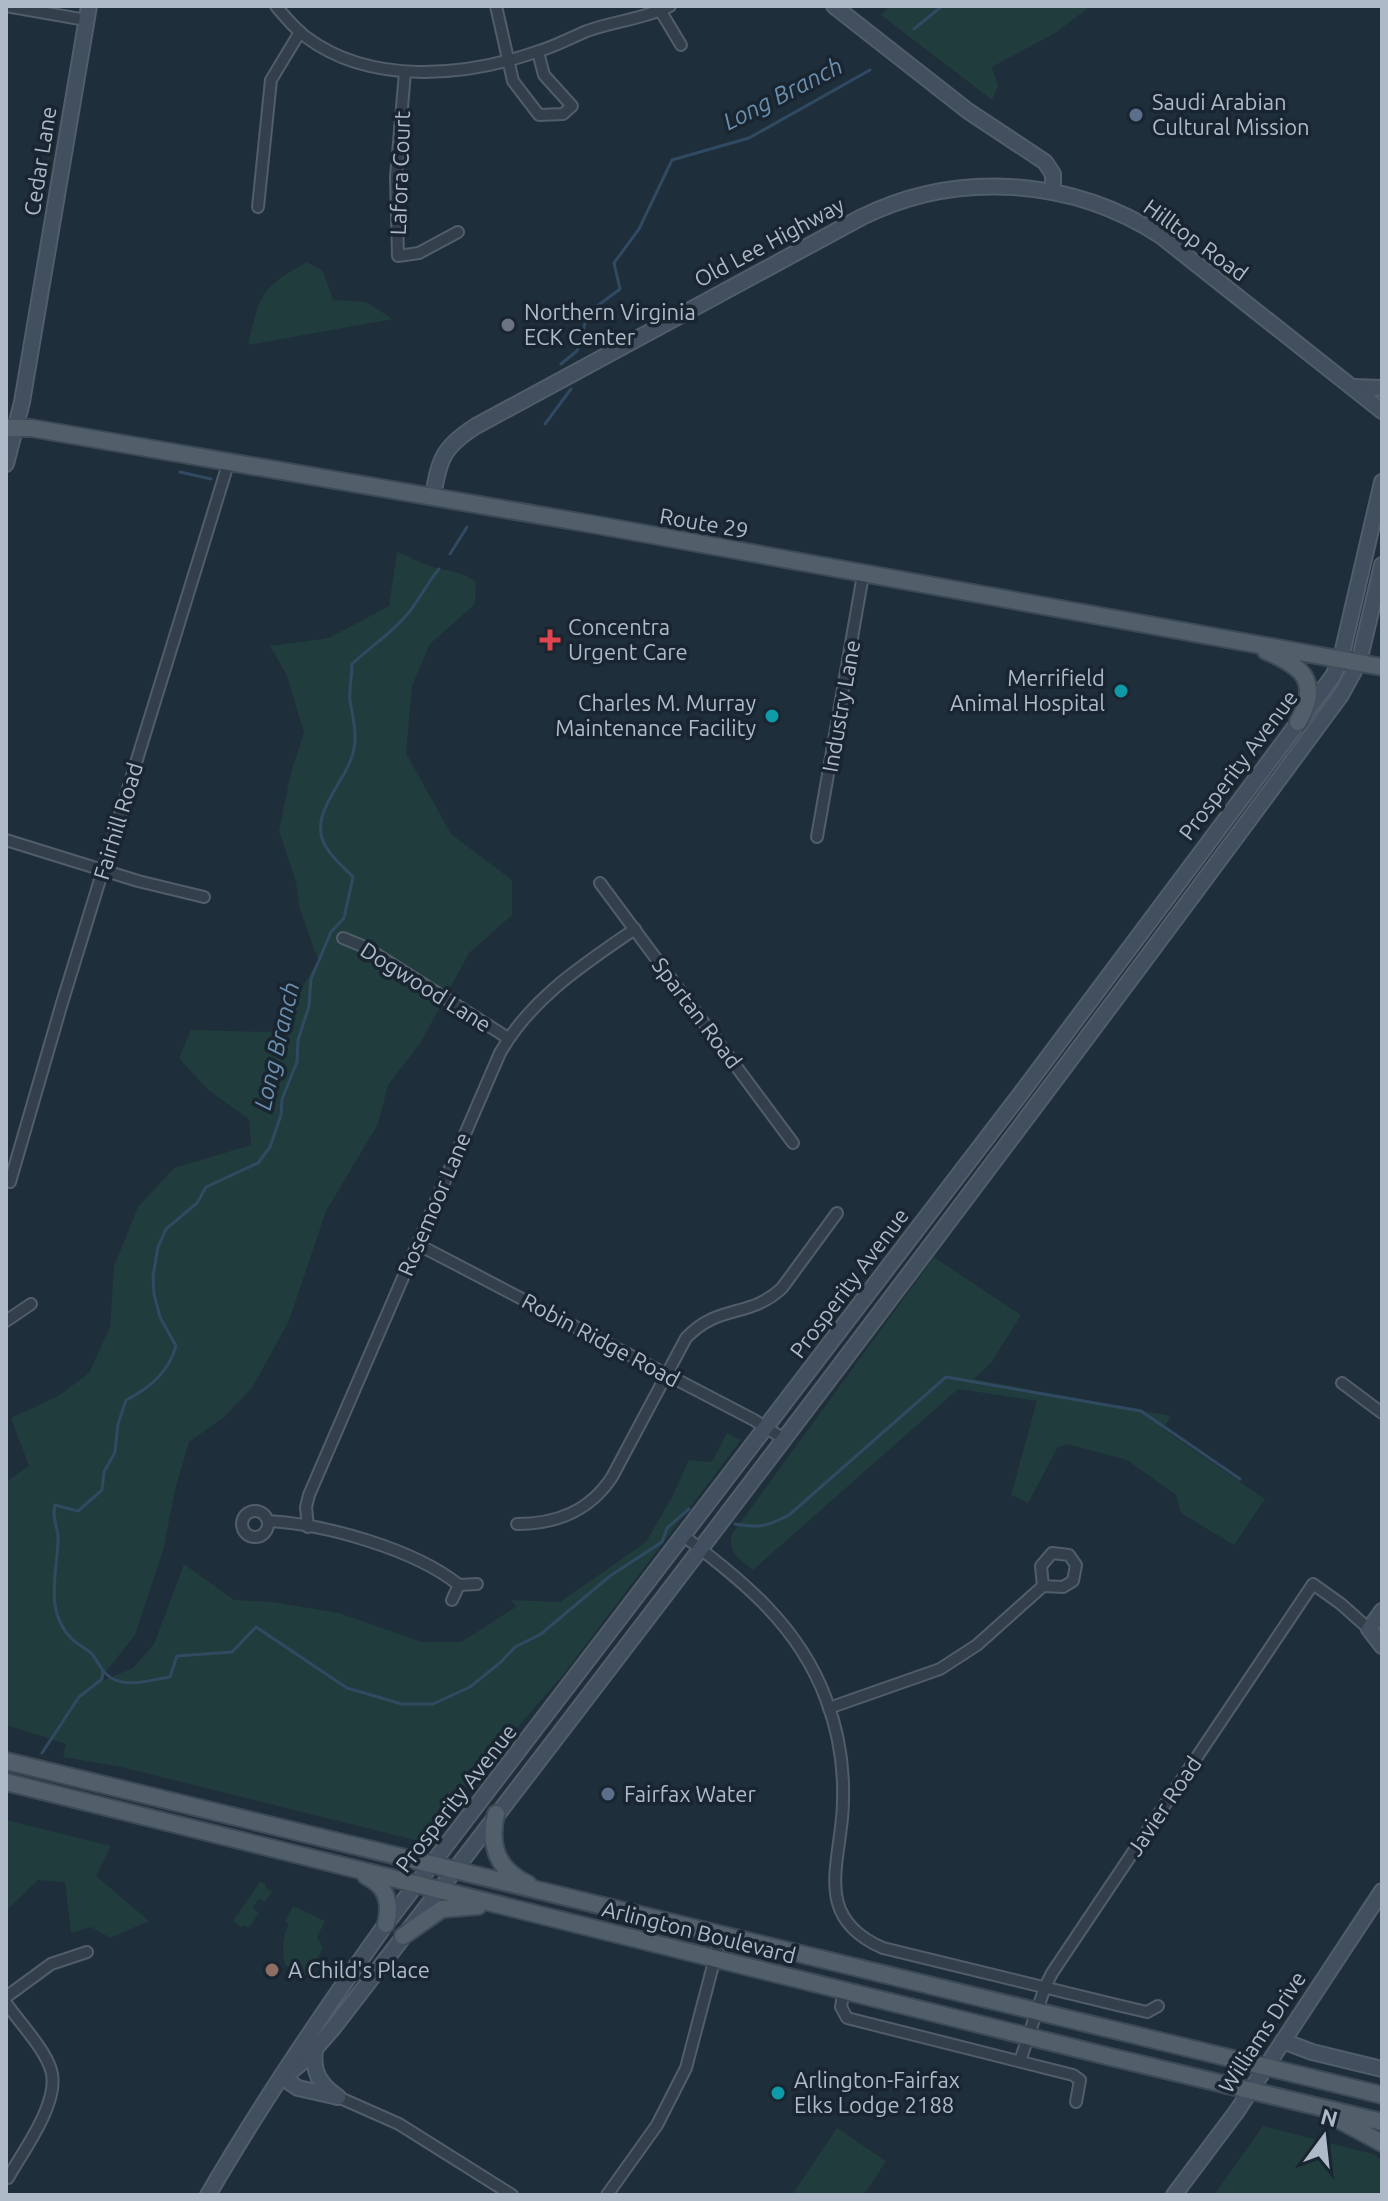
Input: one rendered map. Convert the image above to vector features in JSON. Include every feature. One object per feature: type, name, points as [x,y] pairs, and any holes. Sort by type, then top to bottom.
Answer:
[{"type":"main road","points":[[834,6],[968,111],[1045,162],[1053,174],[1053,192]]},
{"type":"main road","name":"Cedar Lane","points":[[6,464],[10,425],[88,13]]},
{"type":"main road","name":"Old Lee Highway","points":[[433,497],[443,454],[462,435],[878,209],[900,200],[950,188],[1003,187],[1053,192]]},
{"type":"main road","name":"Hilltop Road","points":[[1053,192],[1099,204],[1144,225],[1382,411]]},
{"type":"main road","points":[[1353,387],[1382,388]]},
{"type":"main road","name":"Route 29","points":[[10,425],[229,461],[1382,667]]},
{"type":"main road","name":"Prosperity Avenue","points":[[208,2195],[237,2144],[386,1924],[685,1537],[1333,676],[1341,658],[1382,482]]},
{"type":"main road","name":"Prosperity Avenue","points":[[283,2078],[315,2050],[784,1439],[1039,1104],[1341,695],[1359,662],[1382,565]]},
{"type":"main road","points":[[1246,642],[1288,661],[1305,676],[1308,701],[1298,722]]},
{"type":"main road","points":[[1382,1611],[1369,1629],[1382,1646]]},
{"type":"main road","name":"Arlington Boulevard","points":[[6,1761],[1382,2095]]},
{"type":"main road","name":"Arlington Boulevard","points":[[6,1782],[1382,2122]]},
{"type":"main road","points":[[496,1814],[493,1839],[495,1852],[503,1867],[519,1879],[563,1898]]},
{"type":"main road","points":[[346,1867],[373,1879],[384,1889],[388,1903],[386,1924]]},
{"type":"main road","name":"Williams Drive","points":[[1174,2195],[1266,2067],[1382,1891]]},
{"type":"main road","points":[[403,1936],[442,1909],[504,1906]]},
{"type":"main road","points":[[1283,2041],[1312,2052],[1382,2069]]},
{"type":"main road","points":[[315,2050],[314,2065],[318,2078],[338,2097]]},
{"type":"main road","points":[[283,2078],[303,2090],[338,2097]]},
{"type":"main road","points":[[1315,2106],[1382,2143]]},
{"type":"street","points":[[6,6],[88,13]]},
{"type":"street","points":[[276,6],[300,32],[325,50],[343,58],[405,72],[442,71],[509,60],[538,52],[588,31],[665,8],[681,45]]},
{"type":"street","points":[[496,6],[513,81],[539,115],[563,114],[572,106],[544,75],[538,52]]},
{"type":"street","points":[[258,207],[271,80],[300,32]]},
{"type":"street","name":"Lafora Court","points":[[405,72],[396,177],[398,256],[419,253],[458,232]]},
{"type":"street","name":"Fairhill Road","points":[[10,1182],[229,461]]},
{"type":"street","name":"Industry Lane","points":[[817,837],[863,575]]},
{"type":"street","points":[[6,840],[103,871],[204,897]]},
{"type":"street","name":"Spartan Road","points":[[600,883],[793,1143]]},
{"type":"street","name":"Rosemoor Lane","points":[[308,1527],[306,1507],[309,1495],[480,1096],[508,1038],[535,1005],[557,986],[635,929]]},
{"type":"street","name":"Dogwood Lane","points":[[343,938],[365,947],[508,1038]]},
{"type":"street","points":[[517,1524],[558,1519],[578,1511],[596,1497],[612,1477],[686,1338],[711,1317],[759,1305],[782,1288],[837,1213]]},
{"type":"street","name":"Robin Ridge Road","points":[[417,1244],[784,1439]]},
{"type":"street","points":[[6,1321],[31,1304]]},
{"type":"street","points":[[1342,1383],[1382,1413]]},
{"type":"street","points":[[268,1521],[308,1527],[394,1549],[459,1585],[477,1584]]},
{"type":"street","points":[[685,1537],[751,1589],[783,1622],[811,1666],[829,1708],[843,1779],[842,1822],[834,1884],[843,1915],[860,1935],[883,1948],[1147,2012],[1158,2006]]},
{"type":"street","name":"Javier Road","points":[[1020,2061],[1045,1987],[1061,1959],[1313,1584],[1369,1629]]},
{"type":"street","points":[[452,1600],[459,1585]]},
{"type":"street","points":[[829,1708],[940,1669],[977,1645],[1043,1586]]},
{"type":"street","points":[[607,2195],[643,2146],[680,2080],[692,2049],[721,1935]]},
{"type":"street","points":[[8,2178],[49,2104],[54,2084],[48,2062],[6,2000],[51,1964],[87,1952]]},
{"type":"street","points":[[844,1989],[841,2007],[847,2018],[1078,2077],[1080,2084],[1076,2102]]},
{"type":"street","points":[[338,2097],[399,2124],[512,2195]]},
{"type":"green space","points":[[890,6],[1091,6],[1055,33],[992,67],[998,86],[992,100],[881,15]]},
{"type":"green space","points":[[307,262],[323,271],[333,300],[366,302],[393,319],[248,345],[264,294],[280,279]]},
{"type":"green space","points":[[397,552],[427,565],[465,575],[476,582],[475,604],[430,644],[412,686],[406,753],[451,834],[512,880],[512,915],[469,953],[421,1042],[388,1085],[378,1124],[326,1211],[289,1321],[252,1388],[224,1417],[189,1442],[175,1490],[163,1551],[135,1635],[97,1683],[133,1668],[154,1644],[184,1564],[234,1600],[272,1602],[339,1613],[422,1642],[461,1642],[516,1607],[511,1600],[560,1602],[646,1542],[689,1460],[712,1462],[727,1433],[741,1440],[562,1676],[419,1841],[117,1766],[63,1757],[66,1744],[6,1725],[6,1482],[29,1466],[11,1418],[58,1396],[89,1373],[110,1327],[114,1266],[138,1207],[174,1168],[251,1145],[249,1119],[208,1090],[179,1058],[191,1030],[271,1032],[296,999],[318,960],[299,906],[296,882],[279,831],[291,772],[304,733],[287,676],[270,646],[329,638],[389,606]]},
{"type":"green space","points":[[934,1257],[1021,1315],[991,1363],[974,1379],[1171,1416],[1163,1429],[1265,1499],[1234,1545],[1181,1513],[1176,1495],[1127,1460],[1067,1444],[1058,1447],[1028,1503],[1011,1495],[1037,1401],[958,1389],[753,1570],[739,1559],[731,1546],[732,1534]]},
{"type":"green space","points":[[6,1820],[111,1846],[96,1876],[149,1921],[110,1938],[91,1927],[71,1933],[65,1882],[38,1880],[6,1911]]},
{"type":"green space","points":[[260,1882],[272,1892],[265,1902],[259,1899],[253,1908],[259,1913],[249,1928],[244,1925],[242,1928],[233,1921]]},
{"type":"green space","points":[[293,1906],[325,1921],[317,1937],[323,1948],[307,1976],[285,1965],[283,1944],[289,1924],[285,1922]]},
{"type":"green space","points":[[1263,2126],[1373,2154],[1382,2161],[1382,2195],[1214,2195]]},
{"type":"green space","points":[[837,2128],[886,2161],[864,2195],[792,2195]]},
{"type":"waterway","name":"Long Branch","points":[[914,29],[942,6]]},
{"type":"waterway","name":"Long Branch","points":[[561,364],[577,351],[588,313],[620,289],[614,263],[639,229],[672,160],[749,138],[870,70]]},
{"type":"waterway","name":"Long Branch","points":[[545,424],[571,389]]},
{"type":"waterway","points":[[180,472],[211,479]]},
{"type":"waterway","name":"Long Branch","points":[[450,554],[467,527]]},
{"type":"waterway","name":"Long Branch","points":[[439,569],[404,619],[352,664],[350,696],[354,749],[329,799],[321,825],[328,850],[353,877],[344,918],[331,932],[311,979],[309,1006],[298,1040],[297,1062],[282,1099],[281,1115],[270,1147],[258,1163],[206,1187],[197,1203],[166,1229],[158,1247],[153,1276],[154,1294],[160,1317],[176,1346],[157,1378],[126,1400],[118,1424],[115,1452],[104,1472],[102,1490],[78,1511],[55,1505],[58,1540],[54,1592],[58,1617],[72,1639],[92,1654],[106,1674],[120,1682],[136,1683],[170,1677],[177,1656],[232,1652],[256,1627],[347,1688],[402,1704],[433,1704],[470,1687],[515,1647],[541,1634],[610,1576],[662,1542],[667,1528],[689,1509]]},
{"type":"waterway","points":[[735,1524],[762,1526],[789,1515],[946,1377],[1141,1411],[1240,1479]]},
{"type":"waterway","points":[[42,1753],[79,1697],[102,1679],[103,1671]]},
{"type":"place","name":"Saudi Arabian Cultural Mission","points":[[1136,115]]},
{"type":"place","name":"Northern Virginia ECK Center","points":[[508,325]]},
{"type":"place","name":"Concentra Urgent Care","points":[[550,640]]},
{"type":"place","name":"Merrifield Animal Hospital","points":[[1121,691]]},
{"type":"place","name":"Charles M. Murray Maintenance Facility","points":[[772,716]]},
{"type":"place","name":"Fairfax Water","points":[[608,1794]]},
{"type":"place","name":"A Child's Place","points":[[272,1970]]},
{"type":"place","name":"Arlington-Fairfax Elks Lodge 2188","points":[[778,2093]]}]
